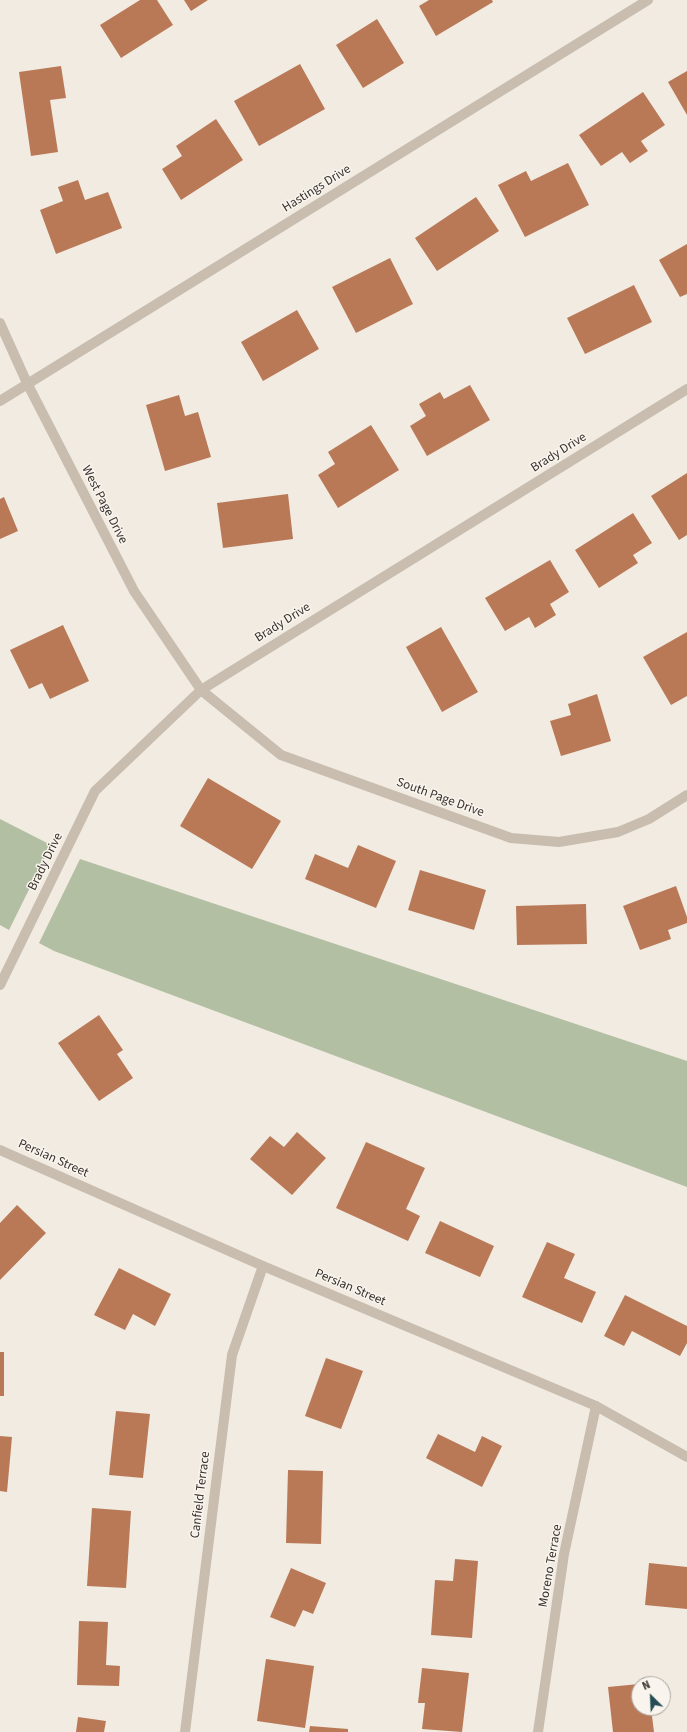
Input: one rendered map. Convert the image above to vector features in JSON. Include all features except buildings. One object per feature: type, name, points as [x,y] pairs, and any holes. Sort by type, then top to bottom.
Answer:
[{"type":"street","name":"Hastings Drive","points":[[0,401],[648,0]]},
{"type":"street","name":"West Page Drive","points":[[0,324],[27,384],[134,591],[201,690]]},
{"type":"street","name":"Brady Drive","points":[[0,985],[95,791],[201,690],[687,389]]},
{"type":"street","name":"South Page Drive","points":[[201,690],[281,755],[511,838],[559,842],[618,832],[648,819],[687,795]]},
{"type":"street","name":"Persian Street","points":[[0,1150],[263,1266],[596,1406],[687,1457]]},
{"type":"street","name":"Canfield Terrace","points":[[185,1732],[232,1355],[263,1266]]},
{"type":"street","name":"Moreno Terrace","points":[[538,1732],[564,1554],[596,1406]]},
{"type":"green space","points":[[0,819],[51,845],[9,930],[0,925]]},
{"type":"green space","points":[[80,859],[687,1061],[687,1187],[54,951],[39,943]]}]
